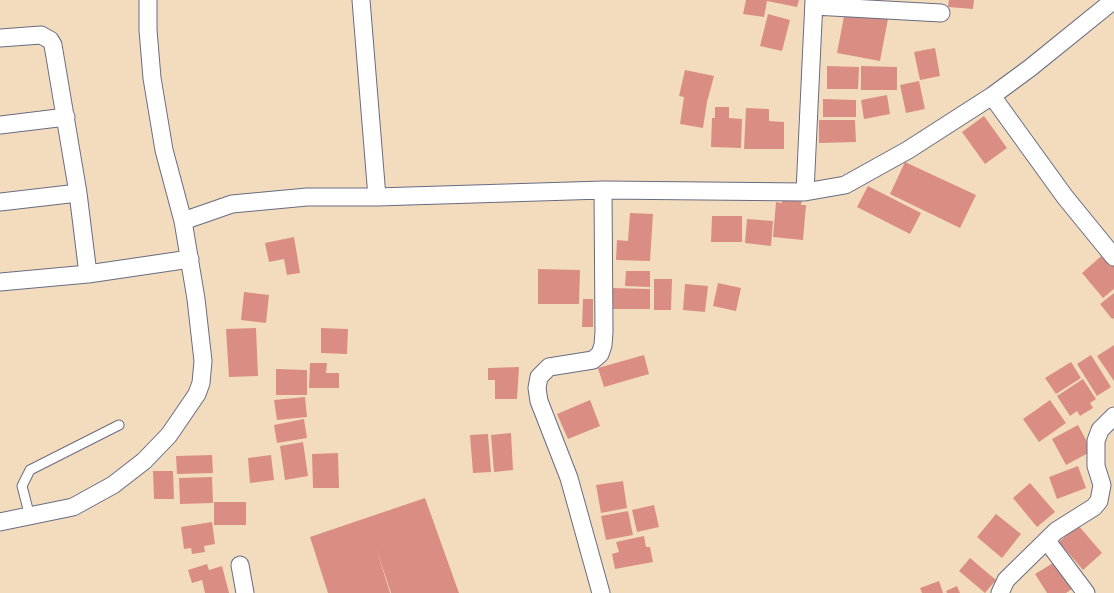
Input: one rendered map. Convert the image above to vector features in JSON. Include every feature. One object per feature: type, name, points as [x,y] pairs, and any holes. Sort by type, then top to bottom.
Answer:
[{"type":"street","points":[[0,522],[73,508],[113,485],[144,461],[169,435],[197,394],[201,383],[203,361],[190,259],[183,221],[164,150],[152,78],[148,30],[148,0]]},
{"type":"street","points":[[361,0],[377,197]]},
{"type":"street","points":[[183,221],[232,204],[307,196],[377,197],[603,190],[806,192],[845,185],[908,150],[992,96],[1030,68],[1114,0]]},
{"type":"street","points":[[806,192],[814,3],[941,13]]},
{"type":"street","points":[[0,38],[41,34],[50,40],[53,45],[78,192],[88,274]]},
{"type":"street","points":[[992,96],[1065,197],[1114,257]]},
{"type":"street","points":[[0,125],[66,117]]},
{"type":"street","points":[[601,593],[568,478],[539,401],[537,388],[539,377],[550,368],[592,360],[600,354],[604,332],[603,190]]},
{"type":"street","points":[[0,202],[78,192]]},
{"type":"street","points":[[0,282],[88,274],[190,259]]},
{"type":"street","points":[[1000,593],[1006,580],[1056,531],[1094,507],[1100,500],[1102,485],[1096,466],[1096,440],[1100,430],[1114,416]]},
{"type":"street","points":[[1047,541],[1086,593]]},
{"type":"street","points":[[240,565],[246,593]]},
{"type":"lane","points":[[30,517],[22,486],[30,470],[119,425]]},
{"type":"building","points":[[746,0],[799,0],[797,7],[767,1],[764,17],[743,14]]},
{"type":"building","points":[[949,0],[974,0],[973,9],[948,7]]},
{"type":"building","points":[[845,11],[888,19],[880,61],[837,53]]},
{"type":"building","points":[[768,14],[790,20],[782,51],[760,46]]},
{"type":"building","points":[[935,48],[940,76],[920,80],[914,52]]},
{"type":"building","points":[[827,66],[859,67],[858,89],[827,89]]},
{"type":"building","points":[[861,66],[897,67],[897,90],[861,90]]},
{"type":"building","points":[[685,70],[714,76],[707,102],[703,128],[680,124],[684,97],[679,96]]},
{"type":"building","points":[[919,81],[925,109],[906,113],[900,85]]},
{"type":"building","points":[[887,95],[890,114],[864,119],[861,100]]},
{"type":"building","points":[[823,99],[856,100],[856,117],[823,117]]},
{"type":"building","points":[[715,107],[729,107],[729,118],[742,119],[741,148],[711,147],[712,118],[715,118]]},
{"type":"building","points":[[746,108],[769,109],[769,121],[784,122],[784,149],[744,149]]},
{"type":"building","points":[[984,116],[1007,148],[985,164],[962,132]]},
{"type":"building","points":[[819,120],[855,120],[856,142],[819,143]]},
{"type":"building","points":[[905,162],[976,195],[960,228],[890,194]]},
{"type":"building","points":[[868,186],[921,213],[910,234],[857,207]]},
{"type":"building","points":[[782,197],[802,199],[801,205],[806,205],[803,240],[773,237],[776,202],[782,203]]},
{"type":"building","points":[[630,213],[653,214],[650,261],[616,260],[617,240],[628,241]]},
{"type":"building","points":[[712,216],[742,216],[742,242],[711,242]]},
{"type":"building","points":[[747,219],[773,221],[771,246],[745,243]]},
{"type":"building","points":[[294,237],[300,273],[287,275],[284,259],[269,262],[265,243]]},
{"type":"building","points":[[1107,251],[1114,260],[1114,289],[1103,298],[1082,273]]},
{"type":"building","points":[[538,269],[580,270],[579,304],[538,304]]},
{"type":"building","points":[[626,271],[650,271],[650,287],[625,286]]},
{"type":"building","points":[[654,279],[672,279],[671,310],[654,310]]},
{"type":"building","points":[[718,283],[741,288],[736,311],[713,306]]},
{"type":"building","points":[[685,284],[708,286],[705,312],[683,310]]},
{"type":"building","points":[[611,288],[650,289],[650,309],[611,309]]},
{"type":"building","points":[[244,292],[269,295],[266,323],[241,320]]},
{"type":"building","points":[[1114,293],[1114,318],[1112,319],[1100,304]]},
{"type":"building","points":[[583,299],[593,299],[593,327],[582,327]]},
{"type":"building","points":[[256,328],[258,376],[229,377],[226,329]]},
{"type":"building","points":[[321,328],[348,329],[347,354],[321,353]]},
{"type":"building","points":[[1114,345],[1114,381],[1097,356]]},
{"type":"building","points":[[644,355],[649,374],[604,387],[598,368]]},
{"type":"building","points":[[1091,355],[1111,387],[1097,396],[1077,364]]},
{"type":"building","points":[[1071,362],[1081,378],[1056,394],[1045,378]]},
{"type":"building","points":[[310,363],[327,363],[326,373],[339,373],[339,388],[309,388]]},
{"type":"building","points":[[519,367],[517,399],[495,399],[495,380],[488,380],[488,368]]},
{"type":"building","points":[[276,369],[307,370],[307,395],[276,395]]},
{"type":"building","points":[[1083,379],[1096,399],[1090,403],[1093,408],[1080,416],[1077,411],[1070,416],[1057,396]]},
{"type":"building","points":[[305,397],[307,417],[277,420],[274,400]]},
{"type":"building","points":[[590,400],[600,426],[568,439],[557,414]]},
{"type":"building","points":[[1050,400],[1066,423],[1039,442],[1023,419]]},
{"type":"building","points":[[304,419],[307,438],[277,443],[274,425]]},
{"type":"building","points":[[1078,425],[1092,451],[1066,465],[1052,439]]},
{"type":"building","points":[[511,433],[513,470],[494,472],[491,435]]},
{"type":"building","points":[[488,434],[491,472],[473,473],[470,435]]},
{"type":"building","points":[[303,442],[308,476],[285,480],[280,446]]},
{"type":"building","points":[[338,453],[339,488],[313,488],[312,454]]},
{"type":"building","points":[[212,455],[213,473],[177,474],[176,456]]},
{"type":"building","points":[[271,455],[274,480],[250,483],[248,458]]},
{"type":"building","points":[[1078,466],[1086,488],[1057,499],[1049,477]]},
{"type":"building","points":[[153,471],[173,471],[174,499],[154,499]]},
{"type":"building","points":[[212,477],[213,503],[180,504],[179,478]]},
{"type":"building","points":[[623,481],[627,508],[601,513],[596,485]]},
{"type":"building","points":[[1030,483],[1055,512],[1037,527],[1013,498]]},
{"type":"building","points":[[425,498],[459,593],[391,593],[376,548],[390,593],[328,593],[310,537]]},
{"type":"building","points":[[214,502],[246,502],[246,525],[214,525]]},
{"type":"building","points":[[654,505],[659,527],[637,532],[632,510]]},
{"type":"building","points":[[628,511],[633,535],[606,540],[601,516]]},
{"type":"building","points":[[996,514],[1021,534],[1002,558],[977,537]]},
{"type":"building","points":[[212,522],[215,544],[204,546],[205,552],[192,554],[191,548],[184,549],[181,527]]},
{"type":"building","points":[[1078,525],[1102,553],[1083,570],[1059,542]]},
{"type":"building","points":[[644,536],[646,547],[650,547],[653,562],[615,569],[612,554],[619,552],[616,542]]},
{"type":"building","points":[[970,558],[996,580],[985,593],[959,571]]},
{"type":"building","points":[[1058,560],[1075,587],[1066,593],[1047,593],[1035,574]]},
{"type":"building","points":[[207,564],[209,570],[222,566],[229,593],[205,593],[202,580],[192,583],[188,570]]},
{"type":"building","points":[[939,581],[943,593],[922,593],[920,588]]},
{"type":"building","points":[[957,586],[960,593],[947,593],[946,591]]}]
